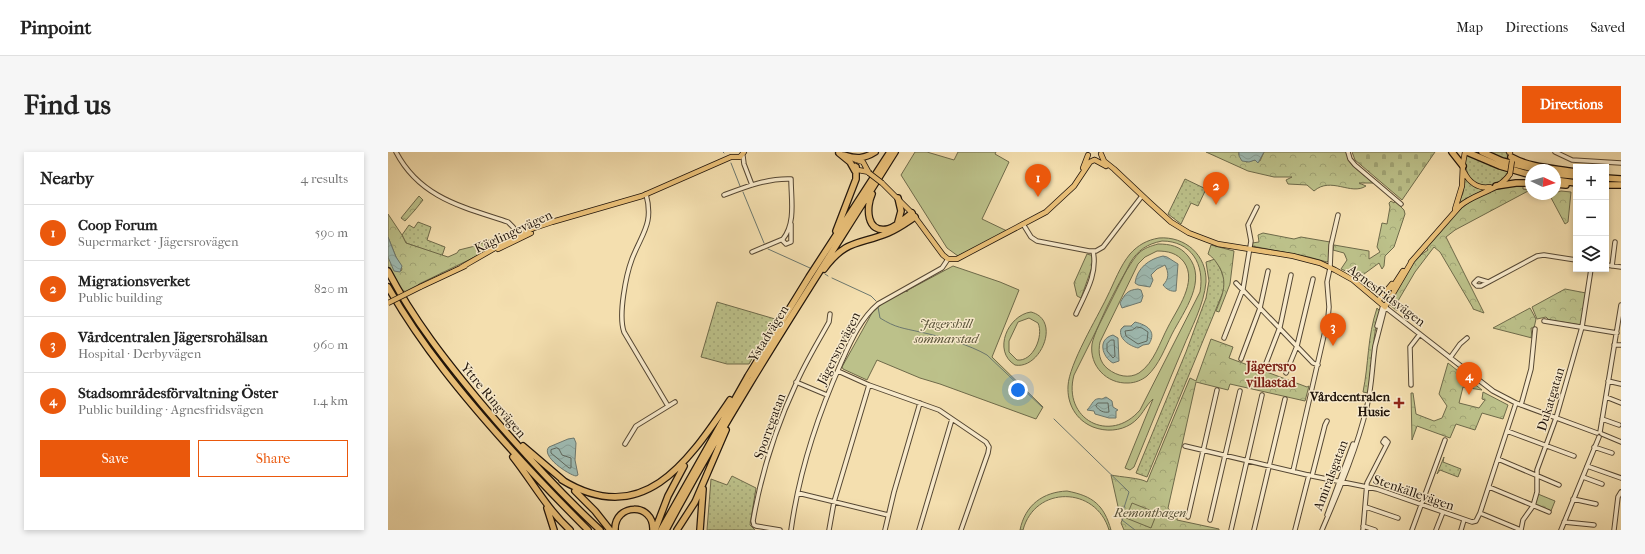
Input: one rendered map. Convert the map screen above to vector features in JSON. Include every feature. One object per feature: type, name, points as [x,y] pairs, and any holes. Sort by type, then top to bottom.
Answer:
[{"type":"highway","points":[[838,152],[859,158],[867,157],[876,152]]},
{"type":"highway","points":[[838,152],[850,162],[853,168],[855,178],[853,188]]},
{"type":"highway","points":[[861,161],[868,160],[876,152]]},
{"type":"highway","name":"Ystadvägen","points":[[661,530],[748,376],[890,152]]},
{"type":"highway","name":"Ystadvägen","points":[[666,530],[711,449],[751,382],[895,152]]},
{"type":"highway","points":[[1452,152],[1463,168]]},
{"type":"highway","points":[[1466,152],[1500,166],[1525,173]]},
{"type":"highway","points":[[1482,152],[1502,161],[1525,167]]},
{"type":"highway","points":[[1510,155],[1520,162],[1573,174]]},
{"type":"highway","points":[[888,164],[870,198],[868,213],[872,223],[880,229],[889,229],[914,215]]},
{"type":"highway","points":[[817,266],[837,229],[853,188],[857,177],[855,167]]},
{"type":"highway","points":[[1561,174],[1573,174]]},
{"type":"highway","points":[[1609,178],[1621,178]]},
{"type":"highway","points":[[1561,182],[1569,184]]},
{"type":"highway","points":[[1495,187],[1525,183]]},
{"type":"highway","points":[[1561,184],[1573,184]]},
{"type":"highway","points":[[1609,185],[1621,185]]},
{"type":"highway","points":[[896,224],[901,211],[898,198]]},
{"type":"highway","points":[[798,306],[827,264],[842,250],[860,241],[887,234],[914,215]]},
{"type":"highway","name":"Yttre Ringvägen","points":[[388,271],[413,314],[431,340],[489,412],[528,456],[600,530]]},
{"type":"highway","name":"Yttre Ringvägen","points":[[388,287],[410,323],[439,364],[486,422],[555,497],[588,530]]},
{"type":"highway","points":[[654,530],[668,496],[688,459],[748,376]]},
{"type":"highway","points":[[677,530],[691,509],[718,446],[751,382]]},
{"type":"highway","points":[[489,412],[527,450],[586,501],[610,530]]},
{"type":"highway","points":[[486,422],[528,476],[559,520],[570,530]]},
{"type":"highway","points":[[562,480],[580,491],[597,496],[612,498],[629,496],[645,492],[660,484],[671,476],[688,459]]},
{"type":"highway","points":[[700,530],[702,497],[707,473]]},
{"type":"highway","points":[[542,497],[550,513],[554,530]]},
{"type":"highway","points":[[615,530],[619,516],[634,509],[641,510],[648,514],[654,530]]},
{"type":"main road","name":"Käglingevägen","points":[[388,303],[519,236],[573,216],[646,194],[734,152]]},
{"type":"main road","points":[[734,152],[742,155]]},
{"type":"main road","points":[[838,152],[853,162],[858,170],[869,172]]},
{"type":"main road","name":"Amiralsgatan","points":[[1453,212],[1461,192],[1466,152]]},
{"type":"main road","points":[[846,157],[861,161],[869,172],[898,198],[914,215],[943,255],[948,259],[959,259],[1046,212],[1068,191],[1095,160],[1099,159],[1102,153]]},
{"type":"main road","name":"Agnesfridsvägen","points":[[1102,153],[1102,160],[1171,222],[1189,232],[1218,244],[1307,259],[1330,268],[1353,280],[1384,306]]},
{"type":"main road","points":[[1068,191],[1085,165],[1088,154]]},
{"type":"main road","name":"Agnesfridsvägen","points":[[1088,154],[1117,173]]},
{"type":"main road","name":"Käglingevägen","points":[[707,166],[731,157],[742,155]]},
{"type":"main road","name":"Amiralsgatan","points":[[1384,306],[1398,276],[1453,212],[1468,200],[1495,187],[1506,179],[1510,174],[1510,155]]},
{"type":"main road","points":[[855,167],[857,163],[861,161]]},
{"type":"main road","points":[[1463,168],[1468,179],[1476,185],[1486,188],[1495,187]]},
{"type":"main road","name":"Amiralsgatan","points":[[1384,306],[1412,261]]},
{"type":"main road","points":[[1378,301],[1398,276]]},
{"type":"street","points":[[396,152],[412,175],[433,193],[452,204],[508,222],[519,236]]},
{"type":"street","points":[[1348,152],[1350,159],[1355,166],[1401,204]]},
{"type":"street","points":[[1555,152],[1572,160],[1621,163]]},
{"type":"street","points":[[742,155],[752,185]]},
{"type":"street","points":[[724,195],[752,185],[777,179],[791,179],[791,242],[788,244],[785,243],[783,239]]},
{"type":"street","points":[[646,194],[649,210],[648,226],[631,260],[621,320],[624,332],[668,406]]},
{"type":"street","points":[[1023,224],[1029,235],[1037,241],[1093,251],[1103,247],[1142,196]]},
{"type":"street","points":[[1224,338],[1243,289],[1250,241],[1248,225],[1257,207]]},
{"type":"street","points":[[1293,471],[1329,313],[1326,286],[1330,268],[1331,245],[1338,215]]},
{"type":"street","points":[[752,252],[783,239],[789,232],[791,224]]},
{"type":"street","points":[[1612,266],[1616,242]]},
{"type":"street","points":[[1076,314],[1094,274],[1095,261],[1093,251]]},
{"type":"street","points":[[1488,282],[1527,260],[1541,255],[1573,260]]},
{"type":"street","name":"Jägersrovägen","points":[[791,530],[810,442],[827,395],[854,336],[870,311],[884,299],[942,268],[948,259]]},
{"type":"street","points":[[1609,266],[1621,268]]},
{"type":"street","points":[[1241,359],[1260,308],[1268,271]]},
{"type":"street","name":"Dukatgatan","points":[[1521,530],[1523,520],[1534,506],[1537,492],[1537,470],[1556,418],[1582,327],[1591,272]]},
{"type":"street","points":[[1265,366],[1280,327],[1291,275]]},
{"type":"street","points":[[1286,373],[1297,346],[1313,279]]},
{"type":"street","points":[[1236,283],[1280,327],[1312,363],[1318,365]]},
{"type":"street","points":[[1561,530],[1600,434],[1621,305]]},
{"type":"street","name":"Agnesfridsvägen","points":[[1384,306],[1493,391],[1521,405],[1621,442]]},
{"type":"street","name":"Amiralsgatan","points":[[1322,530],[1360,429],[1369,398],[1375,346],[1384,306]]},
{"type":"street","name":"Sporregatan","points":[[780,530],[756,526],[753,521],[760,482],[784,410],[796,382],[829,322],[830,314]]},
{"type":"street","points":[[1544,321],[1617,333]]},
{"type":"street","points":[[1521,405],[1531,369],[1535,329]]},
{"type":"street","points":[[1411,385],[1410,347],[1420,334]]},
{"type":"street","points":[[1450,358],[1460,344],[1467,338]]},
{"type":"street","points":[[1614,345],[1621,345]]},
{"type":"street","points":[[838,371],[869,385],[939,410],[986,442],[988,445],[988,451],[961,530]]},
{"type":"street","points":[[1608,381],[1621,384]]},
{"type":"street","points":[[796,382],[827,395]]},
{"type":"street","points":[[830,530],[834,502],[869,385]]},
{"type":"street","points":[[1188,517],[1217,390]]},
{"type":"street","points":[[1210,520],[1240,391]]},
{"type":"street","points":[[1231,530],[1262,395]]},
{"type":"street","points":[[1606,397],[1621,403]]},
{"type":"street","points":[[1254,530],[1285,399]]},
{"type":"street","points":[[625,444],[636,426],[675,402]]},
{"type":"street","points":[[885,530],[920,403]]},
{"type":"street","points":[[1516,403],[1480,513],[1521,530]]},
{"type":"street","points":[[919,530],[952,419]]},
{"type":"street","points":[[1602,419],[1619,425]]},
{"type":"street","points":[[1295,530],[1327,421]]},
{"type":"street","points":[[1507,431],[1574,456]]},
{"type":"street","points":[[1412,530],[1445,440]]},
{"type":"street","points":[[1376,530],[1363,528],[1366,507],[1366,486],[1386,445]]},
{"type":"street","name":"Stenkällevägen","points":[[1185,446],[1310,475],[1366,486],[1464,520],[1475,522],[1480,513]]},
{"type":"street","points":[[1594,447],[1612,453]]},
{"type":"street","points":[[1498,459],[1559,485]]},
{"type":"street","points":[[1587,466],[1621,478]]},
{"type":"street","points":[[1583,476],[1602,484]]},
{"type":"street","points":[[1489,487],[1549,512]]},
{"type":"street","points":[[1614,530],[1618,497],[1621,492]]},
{"type":"street","points":[[798,493],[888,515]]},
{"type":"street","points":[[1573,499],[1596,504]]},
{"type":"street","points":[[1366,507],[1398,518]]},
{"type":"street","points":[[1436,530],[1443,512]]},
{"type":"street","points":[[1461,530],[1464,520]]},
{"type":"street","points":[[1564,522],[1594,525]]},
{"type":"green space","points":[[915,152],[927,152],[954,160],[958,152],[996,152],[995,154],[1009,162],[982,219],[1007,231],[958,256],[947,248],[901,175]]},
{"type":"green space","points":[[1206,152],[1239,152],[1239,155],[1246,162],[1255,160],[1260,161],[1264,152],[1346,152],[1352,165],[1373,183],[1359,183],[1366,186],[1354,189],[1327,185],[1314,191],[1307,185],[1288,184],[1286,180],[1292,177],[1274,177],[1248,171]]},
{"type":"green space","points":[[1352,152],[1435,152],[1402,200],[1355,160]]},
{"type":"green space","points":[[1468,152],[1506,152],[1509,164],[1507,173],[1502,180],[1494,185],[1485,186],[1477,183],[1470,177],[1466,167],[1466,156]]},
{"type":"green space","points":[[1465,177],[1474,186],[1484,190],[1464,200],[1457,207],[1463,193]]},
{"type":"green space","points":[[1185,179],[1206,189],[1198,206],[1191,203],[1181,224],[1168,214]]},
{"type":"green space","points":[[1523,185],[1525,193],[1455,230],[1446,237],[1484,313],[1473,309],[1440,252],[1434,247],[1415,272],[1395,306],[1397,311],[1389,304],[1408,269],[1419,256],[1428,250],[1426,247],[1457,212],[1478,197],[1505,188]]},
{"type":"green space","points":[[1561,191],[1571,192],[1568,222],[1565,224],[1552,200],[1561,200]]},
{"type":"green space","points":[[419,196],[423,200],[405,221],[401,218]]},
{"type":"green space","points":[[1391,201],[1394,203],[1395,201],[1404,210],[1405,214],[1394,247],[1385,256],[1384,266],[1382,269],[1379,263],[1360,277],[1341,269],[1347,260],[1344,253],[1333,250],[1334,245],[1369,251],[1369,259],[1380,252],[1377,247],[1382,223],[1387,224],[1390,207],[1389,203]]},
{"type":"green space","points":[[388,214],[406,243],[448,257],[457,253],[459,250],[475,246],[508,232],[510,234],[481,254],[403,293],[388,267],[388,256],[401,271],[402,269],[388,237]]},
{"type":"green space","points":[[418,222],[431,227],[427,240],[445,247],[442,256],[406,243],[402,235],[409,225],[414,228]]},
{"type":"green space","points":[[1263,233],[1294,239],[1301,237],[1330,242],[1329,260],[1327,262],[1252,246],[1252,243],[1259,242],[1258,235]]},
{"type":"green space","points":[[1169,238],[1177,240],[1193,249],[1203,263],[1206,282],[1203,299],[1197,316],[1134,467],[1130,470],[1125,468],[1153,399],[1138,418],[1131,424],[1118,429],[1103,430],[1087,424],[1077,416],[1069,399],[1068,386],[1078,354],[1123,264],[1136,248],[1143,243],[1155,239]],"holes":[[[1162,241],[1181,245],[1194,256],[1200,272],[1200,292],[1140,410],[1128,420],[1115,425],[1103,426],[1091,422],[1082,415],[1075,404],[1072,391],[1074,375],[1133,258],[1143,248],[1152,244]]]},
{"type":"green space","points":[[1158,244],[1171,245],[1182,250],[1188,256],[1194,265],[1196,275],[1195,285],[1188,306],[1155,367],[1141,380],[1131,383],[1120,383],[1107,377],[1101,372],[1093,360],[1092,344],[1094,336],[1120,282],[1134,259],[1141,251]],"holes":[[[1157,251],[1169,252],[1184,262],[1188,270],[1189,278],[1185,295],[1149,364],[1135,375],[1119,375],[1108,369],[1101,360],[1099,353],[1100,342],[1138,264],[1145,257]]]},
{"type":"green space","points":[[1211,245],[1234,251],[1230,284],[1219,312],[1216,311],[1223,290],[1224,279],[1220,268],[1208,254]]},
{"type":"green space","points":[[1087,254],[1094,256],[1092,267],[1081,298],[1077,296],[1074,283]]},
{"type":"green space","points":[[1215,259],[1224,279],[1223,292],[1147,477],[1136,473],[1186,352],[1206,298],[1209,281],[1206,262]]},
{"type":"green space","name":"Jägershill sommarstad","points":[[953,266],[1019,290],[992,357],[1043,407],[1036,419],[920,378],[877,360],[867,380],[843,369],[842,367],[872,313],[883,303],[906,291],[907,292],[908,290]]},
{"type":"green space","points":[[1565,289],[1586,293],[1581,325],[1549,320],[1546,317],[1537,319],[1532,307]]},
{"type":"green space","points":[[717,302],[775,319],[749,364],[727,364],[701,357]]},
{"type":"green space","points":[[1377,308],[1380,311],[1375,332],[1368,393],[1363,392],[1371,330]]},
{"type":"green space","points":[[1530,308],[1536,319],[1534,328],[1531,328],[1532,338],[1493,328]]},
{"type":"green space","points":[[1031,312],[1040,317],[1045,324],[1046,334],[1044,343],[1039,353],[1032,360],[1024,364],[1015,365],[1008,359],[1004,343],[1010,326],[1023,315]],"holes":[[[1029,318],[1038,323],[1040,335],[1036,347],[1028,357],[1023,360],[1017,360],[1009,352],[1009,341],[1018,322]]]},
{"type":"green space","name":"Remonthagen","points":[[1211,339],[1233,347],[1229,358],[1307,387],[1309,386],[1305,401],[1230,384],[1228,390],[1196,382],[1168,508],[1170,511],[1177,513],[1177,520],[1219,530],[1124,530],[1121,523],[1123,518],[1119,511],[1111,475],[1147,482],[1190,378],[1196,381]]},
{"type":"green space","points":[[1448,363],[1482,390],[1463,387],[1459,403],[1479,408],[1485,400],[1482,399],[1483,392],[1508,405],[1503,419],[1482,413],[1475,430],[1456,424],[1450,438],[1417,426],[1412,440],[1411,393],[1413,393],[1416,414],[1434,421],[1442,418],[1447,406],[1439,394]]},
{"type":"green space","points":[[1444,457],[1443,462],[1461,469],[1458,477],[1440,470],[1437,474]]},
{"type":"green space","points":[[732,476],[756,488],[750,525],[755,530],[707,530],[711,479],[727,485]]},
{"type":"green space","points":[[1067,491],[1084,496],[1096,503],[1105,514],[1111,530],[1109,530],[1102,516],[1092,505],[1079,499],[1066,497],[1052,499],[1040,505],[1030,515],[1023,530],[1020,530],[1022,521],[1026,514],[1036,502],[1050,494]]},
{"type":"green space","points":[[1538,494],[1555,501],[1551,511],[1535,505]]},
{"type":"green space","name":"Remonthagen","points":[[1132,503],[1157,513],[1151,528],[1126,518]]},
{"type":"water","points":[[1239,152],[1264,152],[1258,163],[1255,160],[1249,162],[1242,161],[1239,156]]},
{"type":"water","points":[[388,237],[396,257],[402,266],[400,272],[394,271],[388,257]]},
{"type":"water","points":[[1163,256],[1178,264],[1176,291],[1169,290],[1163,285],[1168,276],[1165,265],[1157,269],[1151,275],[1153,280],[1150,287],[1135,283],[1138,273],[1144,265],[1153,259]]},
{"type":"water","points":[[1131,290],[1141,290],[1143,296],[1141,302],[1122,308],[1120,303],[1125,295]]},
{"type":"water","points":[[1135,322],[1150,329],[1152,336],[1149,344],[1138,348],[1125,342],[1121,336],[1121,329],[1124,326],[1131,326]]},
{"type":"water","points":[[1113,335],[1118,338],[1119,361],[1113,363],[1106,357],[1103,344],[1108,337]]},
{"type":"water","points":[[1106,397],[1112,401],[1113,407],[1118,410],[1116,411],[1116,418],[1109,418],[1095,414],[1094,411],[1087,410],[1095,400]]},
{"type":"water","points":[[574,438],[576,443],[575,460],[578,475],[576,476],[562,469],[556,464],[548,455],[547,451],[549,447]]},
{"type":"waterway","points":[[731,163],[740,186]]},
{"type":"waterway","points":[[743,192],[764,243]]},
{"type":"waterway","points":[[768,249],[810,268]]},
{"type":"waterway","points":[[832,278],[871,296],[876,301]]},
{"type":"waterway","points":[[878,307],[880,318],[891,324],[955,341],[987,355],[1042,407]]},
{"type":"waterway","points":[[1054,419],[1129,492],[1122,514],[1122,520],[1135,530]]},
{"type":"place","name":"Coop Forum","points":[[1038,197]]},
{"type":"place","name":"Migrationsverket","points":[[1216,205]]},
{"type":"place","name":"Vårdcentralen Jägersrohälsan","points":[[1333,346]]},
{"type":"place","name":"Stadsområdesförvaltning Öster","points":[[1469,395]]},
{"type":"place","name":"Vårdcentralen Husie","points":[[1399,403]]},
{"type":"district","name":"Jägersro villastad","points":[[1271,374]]}]
